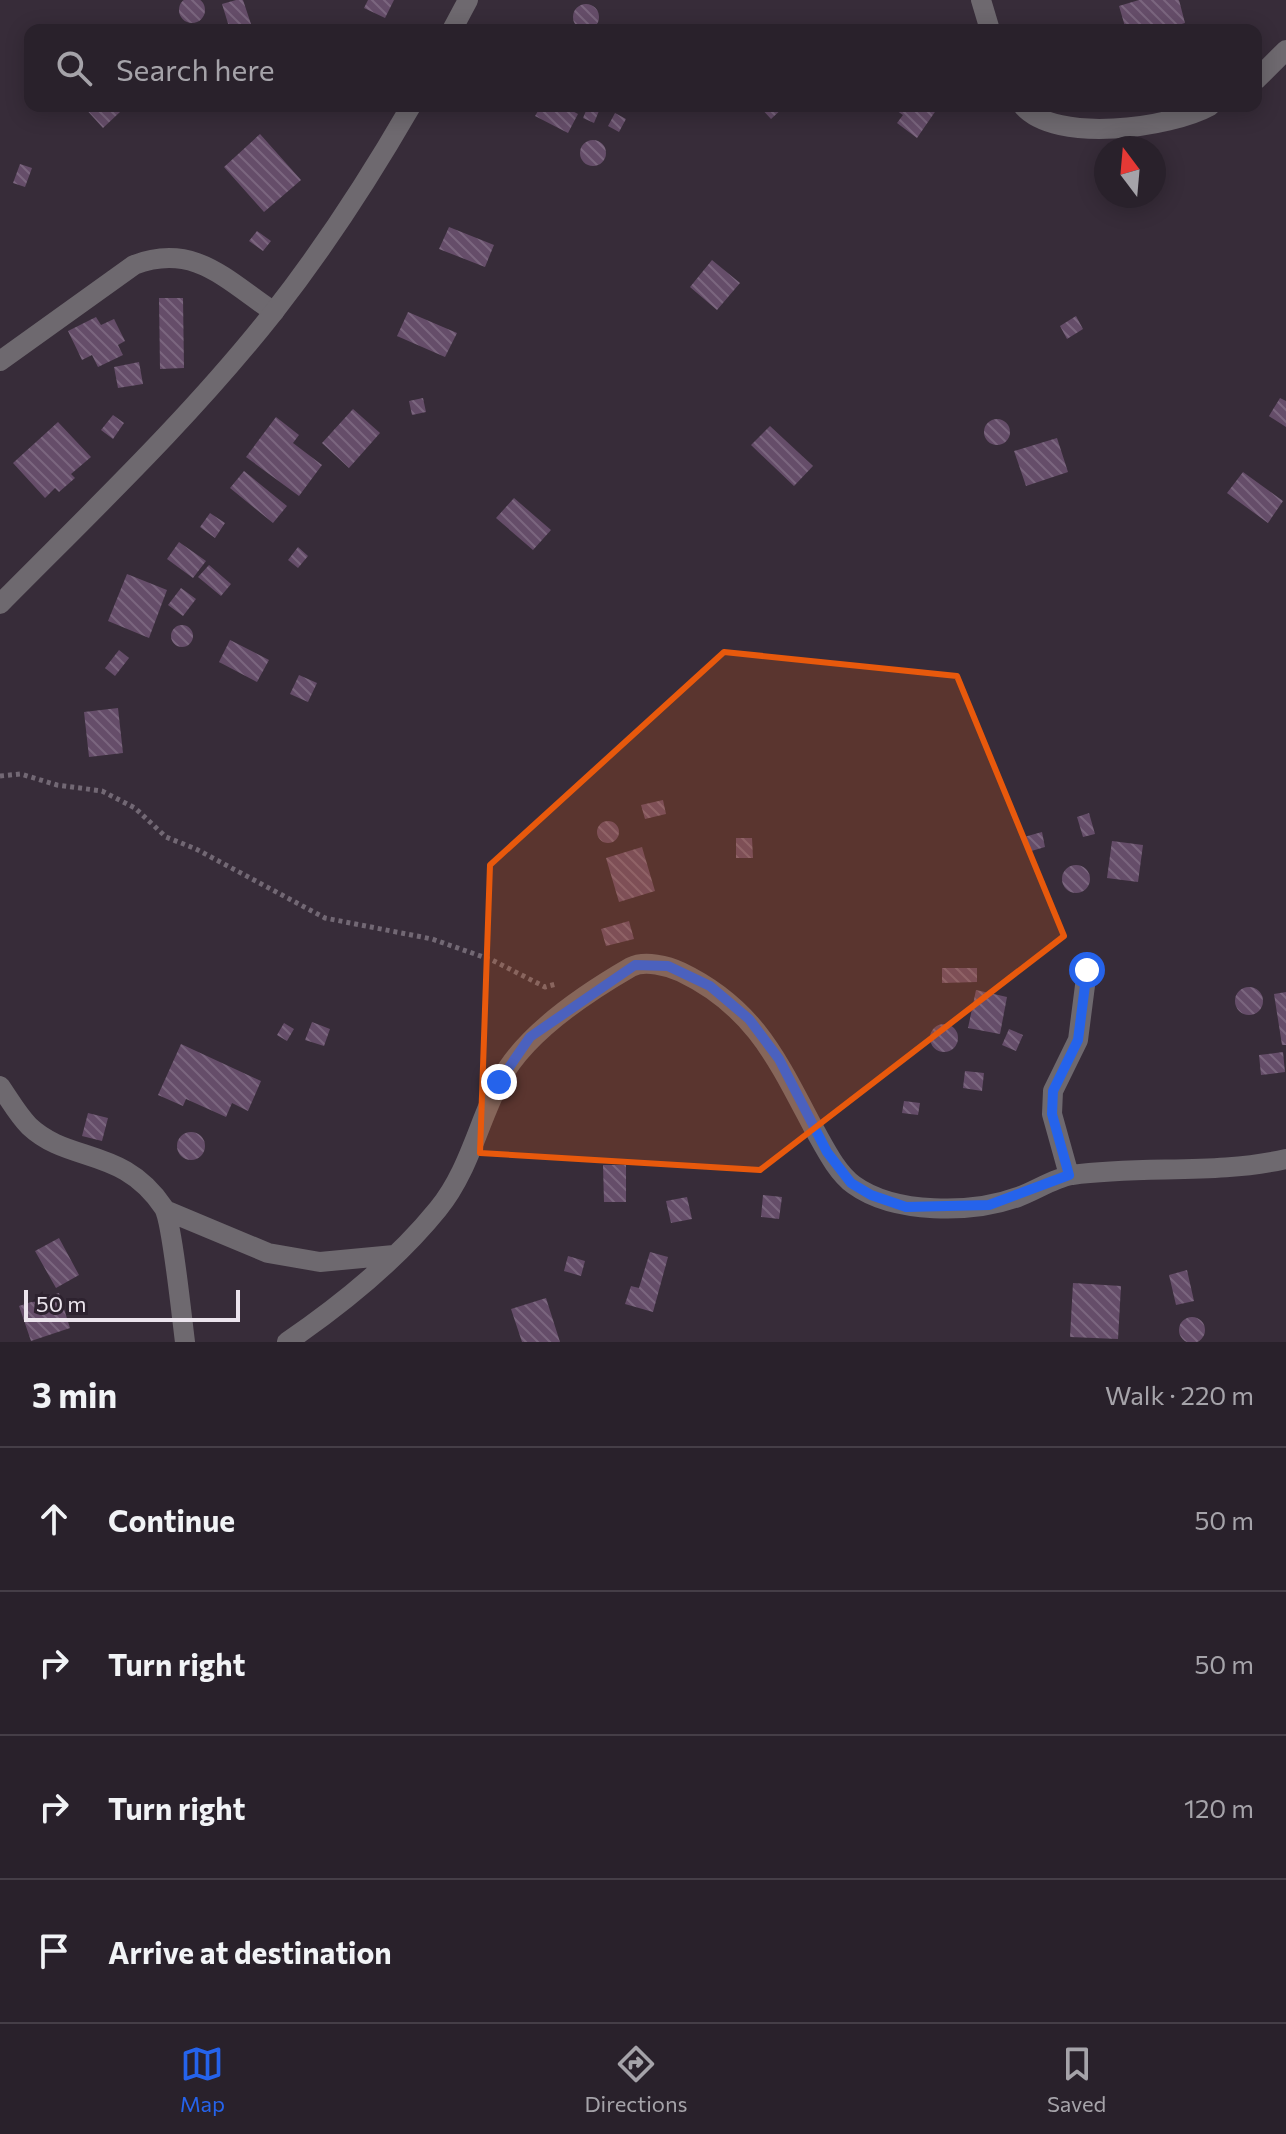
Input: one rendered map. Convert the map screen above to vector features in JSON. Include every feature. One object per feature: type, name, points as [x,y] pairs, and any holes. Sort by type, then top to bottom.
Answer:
[{"type":"street","points":[[455,24],[468,0]]},
{"type":"street","points":[[981,0],[988,24]]},
{"type":"street","points":[[1262,74],[1286,50]]},
{"type":"street","points":[[0,604],[182,419],[274,312],[372,174],[408,112]]},
{"type":"street","points":[[1034,112],[1058,126],[1134,128],[1189,112]]},
{"type":"street","points":[[0,361],[134,265],[155,257],[179,256],[201,264],[274,312]]},
{"type":"street","points":[[287,1342],[334,1310],[439,1209],[463,1171],[499,1082],[530,1037],[635,965],[668,966],[710,986],[749,1019],[779,1059],[827,1152],[851,1183],[871,1195],[906,1207],[989,1205],[1069,1175],[1232,1168],[1286,1159]]},
{"type":"street","points":[[1069,1175],[1052,1114],[1053,1091],[1078,1040],[1087,970]]},
{"type":"street","points":[[0,1086],[29,1126],[49,1139],[115,1163],[133,1174],[165,1210],[268,1253],[320,1262],[394,1255]]},
{"type":"street","points":[[165,1210],[185,1342]]},
{"type":"path","points":[[0,776],[21,774],[57,785],[102,791],[135,808],[166,837],[196,849],[325,918],[432,939],[492,960],[545,987],[560,984]]},
{"type":"highlighted area","points":[[724,652],[957,676],[1064,936],[760,1170],[480,1153],[490,865]]},
{"type":"building","points":[[186,-1],[198,-1],[204,5],[204,15],[197,22],[187,22],[180,15],[180,5]]},
{"type":"building","points":[[243,0],[251,24],[228,24],[222,4]]},
{"type":"building","points":[[368,0],[394,0],[385,18],[364,8]]},
{"type":"building","points":[[1139,0],[1179,0],[1185,23],[1124,24],[1119,6]]},
{"type":"building","points":[[581,5],[591,5],[598,12],[596,24],[574,22],[574,12]]},
{"type":"building","points":[[88,112],[120,112],[103,128]]},
{"type":"building","points":[[537,112],[578,114],[568,133],[535,116]]},
{"type":"building","points":[[586,112],[599,112],[594,123],[583,118]]},
{"type":"building","points":[[765,112],[779,112],[771,119]]},
{"type":"building","points":[[899,112],[935,112],[917,138],[897,123],[903,115]]},
{"type":"building","points":[[615,113],[626,119],[619,132],[608,126]]},
{"type":"building","points":[[260,134],[301,180],[264,212],[224,167]]},
{"type":"building","points":[[593,140],[602,144],[606,153],[602,162],[593,166],[584,162],[580,153],[584,144]]},
{"type":"building","points":[[20,164],[32,168],[25,187],[13,183]]},
{"type":"building","points":[[449,227],[494,245],[485,267],[439,249]]},
{"type":"building","points":[[257,231],[271,241],[263,251],[249,241]]},
{"type":"building","points":[[712,260],[740,283],[717,310],[690,287]]},
{"type":"building","points":[[159,298],[183,298],[184,368],[160,369]]},
{"type":"building","points":[[408,312],[457,333],[445,357],[397,336]]},
{"type":"building","points":[[1076,316],[1083,329],[1067,339],[1060,326]]},
{"type":"building","points":[[96,317],[101,325],[114,319],[125,341],[118,345],[123,355],[98,367],[92,355],[82,360],[68,331]]},
{"type":"building","points":[[139,362],[143,384],[118,388],[114,367]]},
{"type":"building","points":[[423,398],[426,412],[412,415],[409,401]]},
{"type":"building","points":[[1280,398],[1286,401],[1286,427],[1269,416]]},
{"type":"building","points":[[353,409],[380,433],[349,468],[322,443]]},
{"type":"building","points":[[113,415],[124,423],[113,439],[101,430]]},
{"type":"building","points":[[276,417],[299,435],[293,443],[322,465],[299,496],[246,457]]},
{"type":"building","points":[[997,419],[1006,423],[1010,432],[1006,441],[997,445],[988,441],[984,432],[988,423]]},
{"type":"building","points":[[58,422],[91,457],[71,474],[75,478],[59,492],[55,488],[45,498],[13,463]]},
{"type":"building","points":[[770,426],[813,466],[794,486],[751,445]]},
{"type":"building","points":[[1057,438],[1068,472],[1026,486],[1014,451]]},
{"type":"building","points":[[244,471],[287,506],[273,523],[230,488]]},
{"type":"building","points":[[1243,472],[1283,501],[1268,523],[1227,493]]},
{"type":"building","points":[[514,498],[551,530],[533,550],[496,518]]},
{"type":"building","points":[[210,513],[225,523],[215,538],[200,527]]},
{"type":"building","points":[[179,542],[206,561],[193,578],[167,559]]},
{"type":"building","points":[[298,547],[308,556],[298,568],[288,560]]},
{"type":"building","points":[[209,565],[231,584],[221,596],[198,577]]},
{"type":"building","points":[[127,574],[167,590],[149,638],[108,621]]},
{"type":"building","points":[[181,588],[196,599],[183,616],[168,605]]},
{"type":"building","points":[[182,625],[190,628],[193,636],[190,644],[182,647],[174,644],[171,636],[174,628]]},
{"type":"building","points":[[230,640],[269,660],[257,682],[219,662]]},
{"type":"building","points":[[119,650],[129,658],[115,676],[105,668]]},
{"type":"building","points":[[299,675],[317,683],[308,702],[290,694]]},
{"type":"building","points":[[118,708],[123,753],[89,757],[84,712]]},
{"type":"building","points":[[663,800],[666,814],[645,819],[641,805]]},
{"type":"building","points":[[1089,813],[1095,834],[1083,837],[1077,817]]},
{"type":"building","points":[[608,821],[616,824],[619,832],[616,840],[608,843],[600,840],[597,832],[600,824]]},
{"type":"building","points":[[1042,832],[1045,847],[1028,852],[1024,837]]},
{"type":"building","points":[[736,838],[752,838],[753,858],[736,858]]},
{"type":"building","points":[[1112,841],[1143,845],[1138,882],[1107,878]]},
{"type":"building","points":[[642,847],[655,891],[619,902],[606,858]]},
{"type":"building","points":[[1076,865],[1086,869],[1090,879],[1086,889],[1076,893],[1066,889],[1062,879],[1066,869]]},
{"type":"building","points":[[629,921],[634,939],[606,946],[601,929]]},
{"type":"building","points":[[942,968],[977,968],[977,982],[942,983]]},
{"type":"building","points":[[1249,987],[1259,991],[1263,1001],[1259,1011],[1249,1015],[1239,1011],[1235,1001],[1239,991]]},
{"type":"building","points":[[976,990],[1007,997],[1000,1034],[968,1028]]},
{"type":"building","points":[[1286,992],[1286,1045],[1282,1045],[1274,994]]},
{"type":"building","points":[[312,1022],[330,1029],[324,1046],[305,1040]]},
{"type":"building","points":[[284,1023],[294,1029],[287,1041],[277,1035]]},
{"type":"building","points":[[944,1024],[954,1028],[958,1038],[954,1048],[944,1052],[934,1048],[930,1038],[934,1028]]},
{"type":"building","points":[[1009,1029],[1023,1035],[1016,1051],[1002,1045]]},
{"type":"building","points":[[181,1044],[261,1081],[248,1111],[232,1103],[226,1117],[186,1099],[183,1106],[158,1095]]},
{"type":"building","points":[[1283,1052],[1285,1072],[1261,1075],[1259,1055]]},
{"type":"building","points":[[965,1071],[984,1073],[982,1091],[963,1088]]},
{"type":"building","points":[[904,1101],[920,1103],[918,1115],[902,1113]]},
{"type":"building","points":[[88,1113],[108,1118],[102,1141],[82,1136]]},
{"type":"building","points":[[191,1132],[201,1136],[205,1146],[201,1156],[191,1160],[181,1156],[177,1146],[181,1136]]},
{"type":"building","points":[[603,1165],[626,1165],[626,1202],[604,1202]]},
{"type":"building","points":[[763,1195],[782,1197],[779,1219],[761,1217]]},
{"type":"building","points":[[687,1197],[692,1219],[671,1223],[666,1201]]},
{"type":"building","points":[[59,1238],[79,1275],[56,1288],[35,1251]]},
{"type":"building","points":[[650,1252],[668,1257],[653,1312],[625,1304],[631,1286],[639,1288]]},
{"type":"building","points":[[568,1256],[585,1261],[581,1276],[564,1271]]},
{"type":"building","points":[[1187,1270],[1194,1301],[1176,1305],[1169,1275]]},
{"type":"building","points":[[1073,1283],[1121,1286],[1118,1339],[1070,1337]]},
{"type":"building","points":[[59,1293],[70,1328],[31,1341],[19,1306]]},
{"type":"building","points":[[546,1298],[560,1342],[522,1342],[511,1309]]},
{"type":"building","points":[[1187,1318],[1197,1318],[1204,1325],[1204,1335],[1197,1342],[1187,1342],[1180,1335],[1180,1325]]},
{"type":"route","points":[[499,1082],[530,1037],[635,965],[668,966],[710,986],[749,1019],[779,1059],[827,1152],[851,1183],[871,1195],[906,1207],[989,1205],[1015,1198],[1069,1175],[1052,1114],[1053,1091],[1078,1040],[1087,970]]}]
